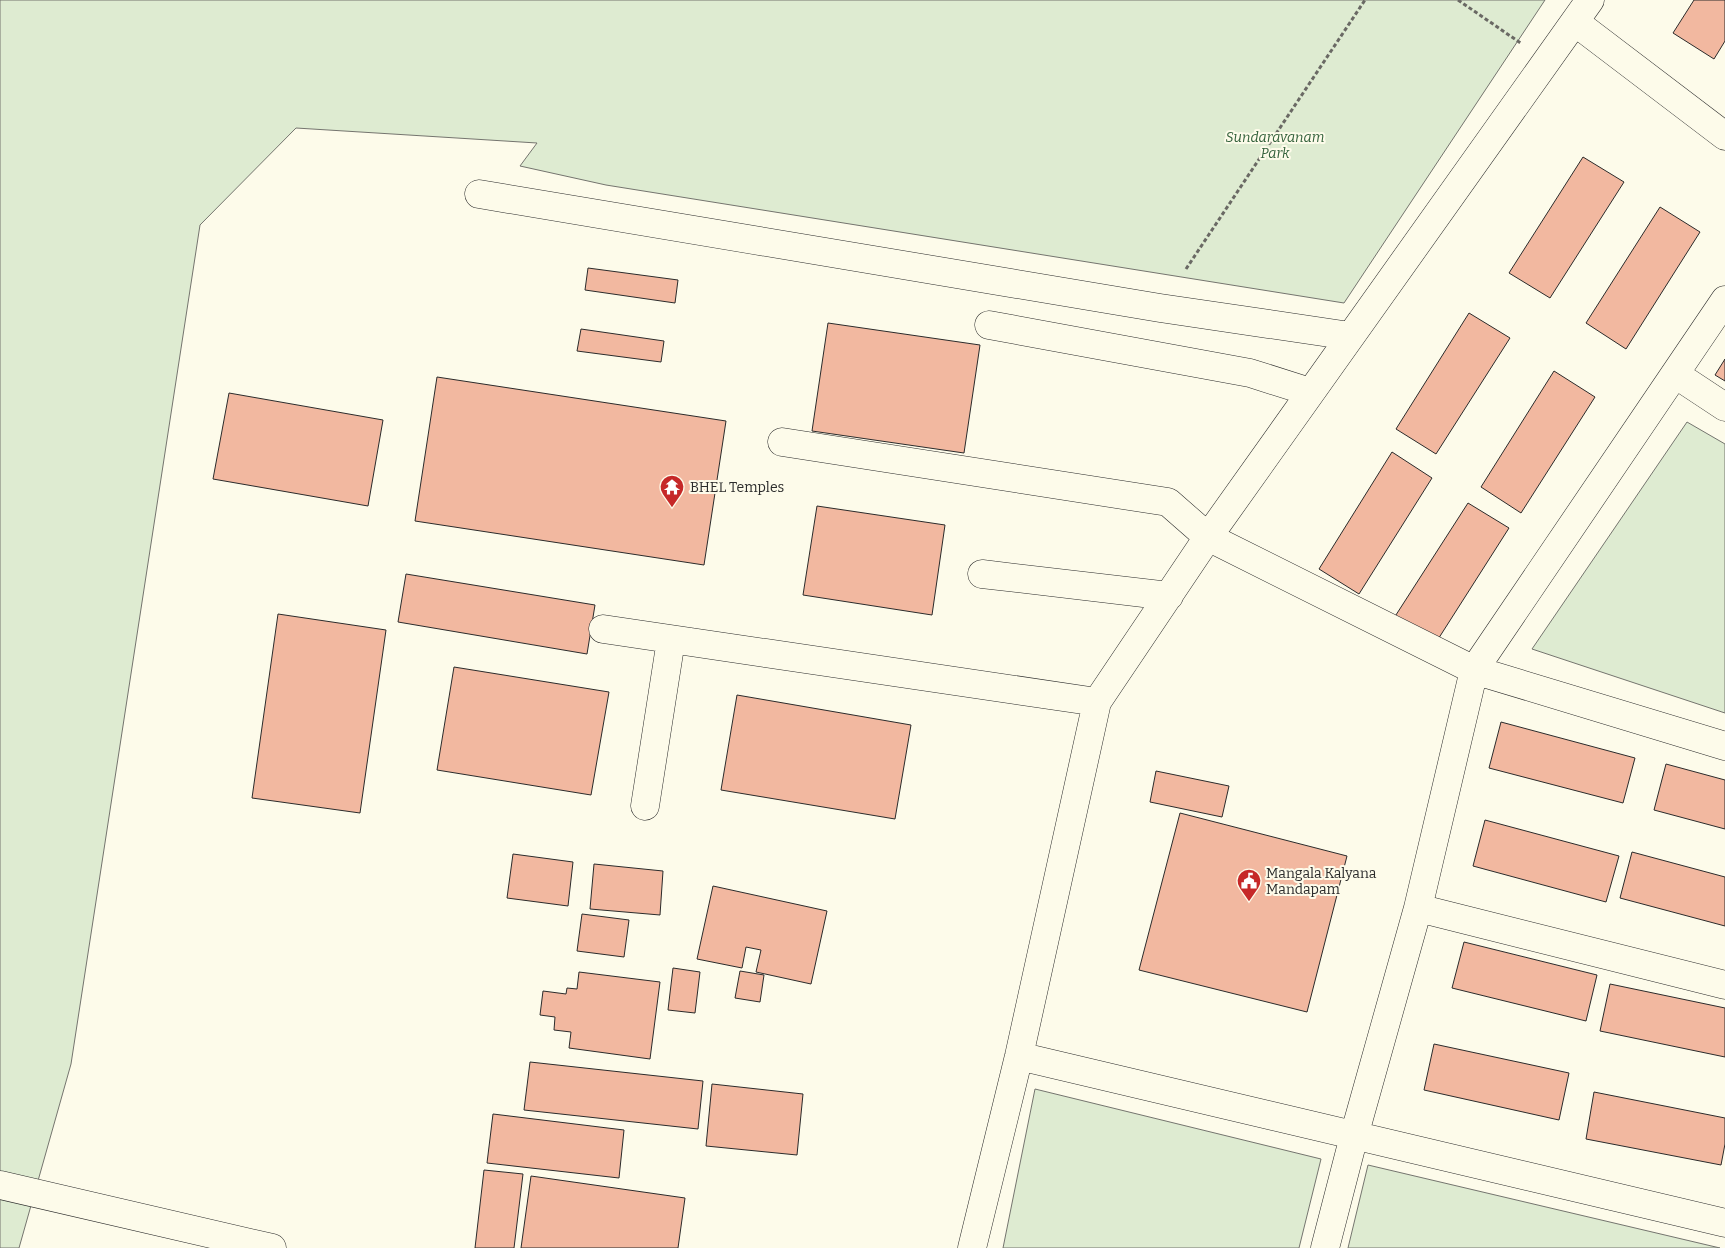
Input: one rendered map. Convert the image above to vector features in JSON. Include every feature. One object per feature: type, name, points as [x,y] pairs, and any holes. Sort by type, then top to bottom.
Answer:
[{"type":"street","points":[[972,1248],[1019,1056],[1097,702],[1208,537],[1545,60],[1583,11],[1725,136]]},
{"type":"street","points":[[479,194],[1160,308],[1350,336]]},
{"type":"street","points":[[1325,1248],[1354,1136],[1418,908],[1474,670],[1725,300]]},
{"type":"street","points":[[989,325],[1250,373],[1310,392]]},
{"type":"street","points":[[1675,374],[1725,407]]},
{"type":"street","points":[[782,442],[1168,502],[1208,537],[1474,670],[1725,746]]},
{"type":"street","points":[[982,574],[1169,596]]},
{"type":"street","points":[[603,629],[1097,702]]},
{"type":"street","points":[[645,806],[670,640]]},
{"type":"street","points":[[1418,908],[1725,985]]},
{"type":"street","points":[[1019,1056],[1725,1223]]},
{"type":"street","points":[[0,1185],[272,1248]]},
{"type":"path","points":[[1186,269],[1365,0]]},
{"type":"path","points":[[1458,0],[1545,60]]},
{"type":"green space","name":"Sundaravanam Park","points":[[0,0],[1545,0],[1344,303],[606,185],[520,166],[537,143],[296,128],[200,225],[71,1064],[19,1248],[0,1248]]},
{"type":"green space","points":[[1687,422],[1725,444],[1725,713],[1532,649]]},
{"type":"green space","points":[[1035,1089],[1321,1159],[1299,1248],[1003,1248]]},
{"type":"green space","points":[[1368,1165],[1720,1248],[1348,1248]]},
{"type":"building","points":[[1694,0],[1725,0],[1725,41],[1714,59],[1673,33]]},
{"type":"building","points":[[1583,157],[1624,182],[1550,298],[1509,273]]},
{"type":"building","points":[[1660,207],[1700,232],[1626,349],[1586,323]]},
{"type":"building","points":[[588,268],[678,280],[675,303],[585,290]]},
{"type":"building","points":[[1469,313],[1510,338],[1436,454],[1396,429]]},
{"type":"building","points":[[828,323],[980,345],[964,453],[812,431]]},
{"type":"building","points":[[581,329],[664,341],[661,362],[577,351]]},
{"type":"building","points":[[1725,359],[1725,381],[1715,375]]},
{"type":"building","points":[[1554,371],[1595,397],[1521,513],[1481,487]]},
{"type":"building","points":[[437,377],[726,421],[704,565],[415,521]]},
{"type":"building","points":[[229,393],[383,420],[368,506],[213,479]]},
{"type":"building","points":[[1392,452],[1432,478],[1359,594],[1319,569]]},
{"type":"building","points":[[1468,503],[1509,528],[1435,644],[1394,618]]},
{"type":"building","points":[[817,506],[945,525],[932,615],[803,595]]},
{"type":"building","points":[[406,574],[595,605],[587,654],[398,622]]},
{"type":"building","points":[[278,614],[386,630],[360,813],[252,798]]},
{"type":"building","points":[[454,667],[609,692],[591,795],[437,770]]},
{"type":"building","points":[[737,695],[911,725],[895,819],[721,790]]},
{"type":"building","points":[[1501,722],[1635,758],[1623,803],[1489,768]]},
{"type":"building","points":[[1666,764],[1725,780],[1725,829],[1654,810]]},
{"type":"building","points":[[1156,771],[1229,786],[1222,817],[1150,802]]},
{"type":"building","points":[[1180,813],[1347,856],[1307,1012],[1139,970]]},
{"type":"building","points":[[1485,820],[1619,856],[1606,902],[1473,866]]},
{"type":"building","points":[[1632,852],[1725,877],[1725,926],[1620,898]]},
{"type":"building","points":[[513,854],[573,862],[568,906],[507,898]]},
{"type":"building","points":[[594,864],[663,871],[660,915],[590,909]]},
{"type":"building","points":[[713,886],[827,911],[811,984],[756,972],[761,950],[746,947],[742,968],[697,959]]},
{"type":"building","points":[[582,914],[629,920],[624,957],[577,951]]},
{"type":"building","points":[[1464,942],[1597,975],[1586,1021],[1452,988]]},
{"type":"building","points":[[673,968],[700,972],[695,1013],[668,1010]]},
{"type":"building","points":[[740,971],[764,975],[760,1002],[735,998]]},
{"type":"building","points":[[579,972],[660,982],[650,1059],[569,1048],[571,1032],[554,1030],[555,1017],[540,1015],[543,991],[566,994],[567,988],[577,989]]},
{"type":"building","points":[[1610,984],[1725,1008],[1725,1057],[1600,1031]]},
{"type":"building","points":[[1434,1044],[1569,1073],[1559,1120],[1424,1090]]},
{"type":"building","points":[[530,1062],[703,1081],[698,1129],[524,1110]]},
{"type":"building","points":[[712,1084],[803,1094],[797,1155],[706,1146]]},
{"type":"building","points":[[1594,1092],[1725,1118],[1725,1144],[1721,1165],[1586,1139]]},
{"type":"building","points":[[493,1114],[624,1130],[619,1178],[487,1163]]},
{"type":"building","points":[[484,1170],[523,1174],[514,1248],[475,1248]]},
{"type":"building","points":[[531,1176],[685,1198],[678,1248],[521,1248]]},
{"type":"place","name":"BHEL Temples","points":[[672,508]]},
{"type":"place","name":"Mangala Kalyana Mandapam","points":[[1249,902]]}]
